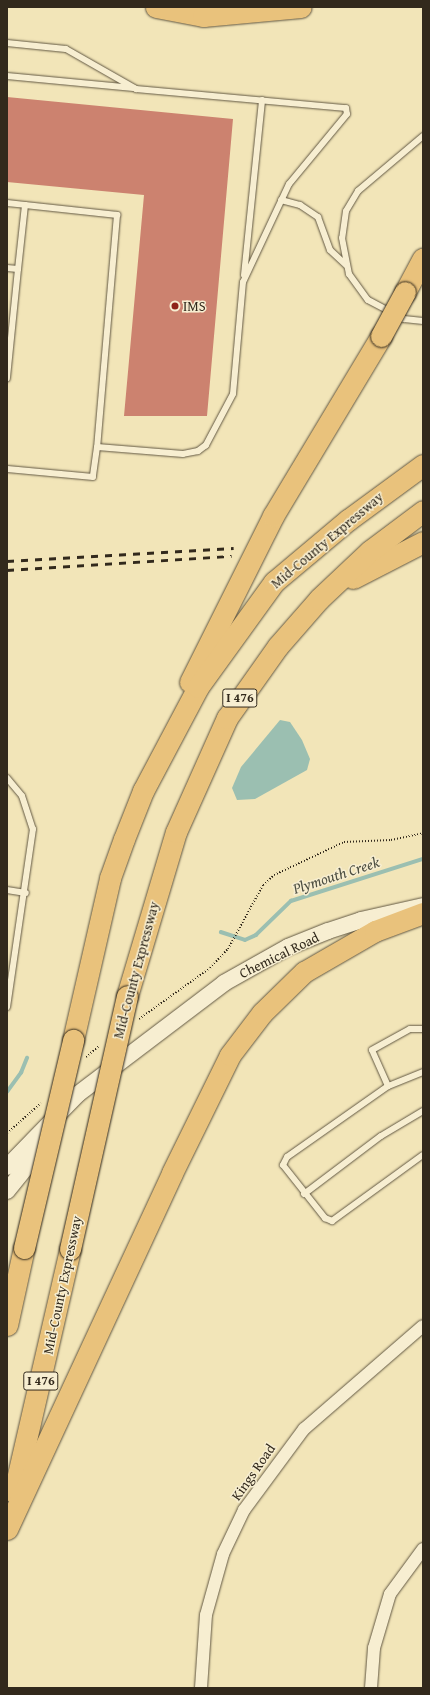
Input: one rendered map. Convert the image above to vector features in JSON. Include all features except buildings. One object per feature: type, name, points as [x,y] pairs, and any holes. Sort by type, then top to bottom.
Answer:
[{"type":"highway","points":[[162,8],[217,16],[301,7]]},
{"type":"highway","points":[[169,739],[214,629],[273,516],[380,336],[423,258]]},
{"type":"highway","points":[[404,292],[423,267]]},
{"type":"highway","name":"Mid-County Expressway","points":[[7,1325],[74,1040],[110,878],[143,791],[169,739],[222,649],[274,582],[348,520],[423,465]]},
{"type":"highway","name":"Mid-County Expressway","points":[[7,1511],[70,1249],[127,996],[164,870],[207,758],[250,682],[319,599],[370,551],[423,511]]},
{"type":"highway","points":[[319,599],[423,542]]},
{"type":"highway","points":[[7,1529],[172,1172],[230,1055],[262,1013],[304,972],[375,931],[423,914]]},
{"type":"main road","name":"Chemical Road","points":[[7,1167],[78,1094],[224,983],[288,947],[361,920],[423,906]]},
{"type":"main road","name":"Chemical Road","points":[[7,1191],[70,1116],[151,1037]]},
{"type":"street","name":"Kings Road","points":[[201,1688],[206,1615],[223,1554],[244,1510],[304,1429],[423,1326]]},
{"type":"street","points":[[371,1688],[374,1648],[390,1594],[423,1549]]},
{"type":"lane","points":[[7,43],[66,49],[136,88]]},
{"type":"lane","points":[[7,76],[346,108],[347,114],[301,168],[281,200],[243,282]]},
{"type":"lane","points":[[97,447],[183,454],[198,451],[206,445],[233,394],[262,100]]},
{"type":"lane","points":[[346,266],[343,224],[351,202],[371,177],[423,136]]},
{"type":"lane","points":[[281,200],[300,205],[318,217],[330,250],[346,266],[368,300],[404,319],[423,321]]},
{"type":"lane","points":[[7,204],[118,215],[93,477],[7,469]]},
{"type":"lane","points":[[7,378],[25,205]]},
{"type":"lane","points":[[7,268],[18,269]]},
{"type":"lane","points":[[7,778],[22,796],[33,829],[26,893],[7,1007]]},
{"type":"lane","points":[[7,890],[26,893]]},
{"type":"lane","points":[[388,1086],[372,1050],[410,1029],[423,1029]]},
{"type":"lane","points":[[423,1072],[388,1086],[287,1157],[283,1165],[287,1173],[324,1218],[332,1221],[423,1155]]},
{"type":"lane","points":[[304,1194],[380,1136],[423,1111]]},
{"type":"path","points":[[210,968],[228,949],[257,895],[274,875],[344,842],[391,840],[423,833]]},
{"type":"shaded area","points":[[280,720],[290,722],[302,740],[310,759],[307,770],[255,799],[237,800],[232,788],[241,767]]},
{"type":"waterway","name":"Plymouth Creek","points":[[221,932],[245,940],[256,935],[291,901],[423,859]]},
{"type":"waterway","name":"Plymouth Creek","points":[[7,1092],[21,1073],[27,1058]]},
{"type":"railway","points":[[7,561],[234,548]]},
{"type":"railway","points":[[7,570],[232,556]]},
{"type":"place","name":"IMS","points":[[175,306]]}]
